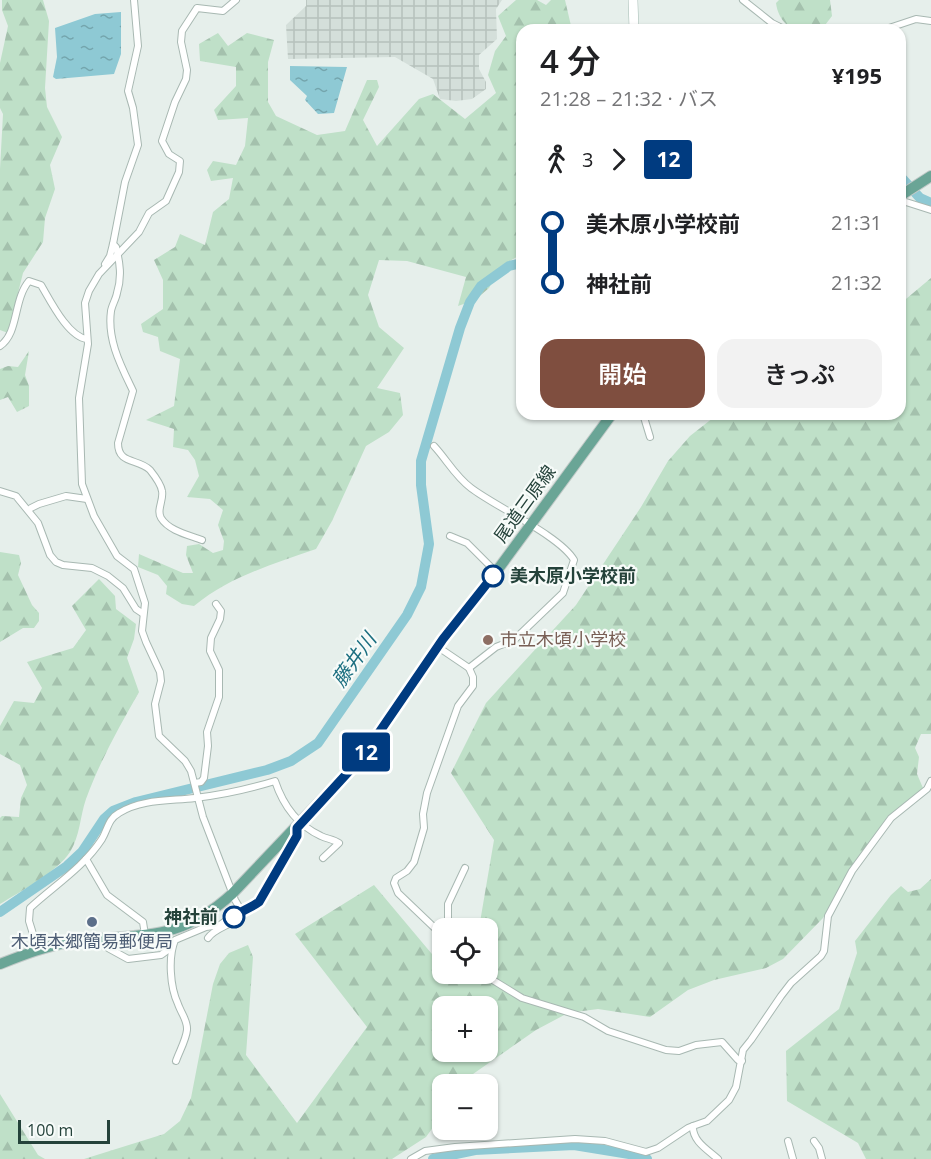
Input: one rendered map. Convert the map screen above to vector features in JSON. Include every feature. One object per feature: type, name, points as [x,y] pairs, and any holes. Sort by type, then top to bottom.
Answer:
[{"type":"main road","points":[[906,194],[931,176]]},
{"type":"main road","name":"尾道三原線","points":[[0,964],[69,942],[176,930],[215,910],[299,826],[363,756],[438,647],[608,420]]},
{"type":"street","points":[[103,269],[102,267],[110,256],[125,182],[138,146],[134,108],[128,91],[138,46],[134,0]]},
{"type":"street","points":[[208,938],[211,933],[229,926],[240,917],[241,910],[232,894],[203,818],[195,783],[185,761],[159,736],[155,704],[161,681],[160,672],[142,631],[142,613],[145,603],[134,569],[117,556],[94,516],[82,484],[79,398],[88,344],[85,303],[95,279],[139,232],[149,213],[166,201],[179,172],[180,161],[169,154],[162,141],[175,102],[186,79],[187,70],[181,42],[182,32],[198,8],[223,11],[236,0]]},
{"type":"street","points":[[633,0],[634,24]]},
{"type":"street","points":[[743,0],[776,24]]},
{"type":"street","points":[[901,24],[916,19],[931,21]]},
{"type":"street","points":[[906,202],[931,210]]},
{"type":"street","points":[[113,244],[118,254],[121,270],[118,291],[111,311],[112,342],[119,363],[133,391],[118,450],[121,456],[148,468],[153,473],[162,491],[159,508],[161,518],[171,527],[202,540]]},
{"type":"street","points":[[0,346],[10,336],[18,300],[28,280],[41,285],[74,334],[87,339]]},
{"type":"street","points":[[645,420],[650,437]]},
{"type":"street","points":[[434,446],[455,475],[570,553],[574,560],[563,592],[514,640],[496,646],[469,668]]},
{"type":"street","points":[[0,490],[16,495],[31,508],[50,555],[56,562],[63,565],[92,568],[108,576],[123,588],[136,609],[142,613]]},
{"type":"street","points":[[16,495],[38,523]]},
{"type":"street","points":[[31,508],[66,496],[87,499]]},
{"type":"street","points":[[450,536],[467,543],[496,572]]},
{"type":"street","points":[[195,783],[201,782],[204,778],[208,746],[207,732],[219,697],[219,670],[210,651],[211,638],[220,619],[221,611],[216,604]]},
{"type":"street","points":[[432,925],[398,893],[394,883],[396,878],[407,871],[414,862],[424,828],[423,814],[427,793],[458,706],[473,686],[473,677],[469,668],[438,647]]},
{"type":"street","points":[[38,950],[29,921],[30,908],[86,859],[103,836],[110,819],[140,804],[198,798],[244,790],[275,781],[281,798],[299,826],[339,843],[323,858]]},
{"type":"street","points":[[411,1159],[425,1151],[455,1146],[575,1139],[605,1141],[646,1152],[658,1148],[688,1128],[707,1121],[729,1100],[736,1087],[743,1050],[791,983],[824,951],[828,916],[852,871],[891,818],[927,789],[931,781]]},
{"type":"street","points":[[176,1061],[187,1031],[186,1020],[177,1002],[172,977],[172,947],[175,940],[206,927],[220,926],[241,910],[248,909],[259,902],[297,836],[299,826]]},
{"type":"street","points":[[86,859],[106,895],[143,922],[145,935]]},
{"type":"street","points":[[448,918],[448,904],[465,868]]},
{"type":"street","points":[[106,939],[108,948],[128,959],[161,955],[172,947]]},
{"type":"street","points":[[498,983],[522,998],[584,1017],[608,1031],[666,1050],[678,1051],[696,1045],[722,1042],[738,1060],[742,1061]]},
{"type":"street","points":[[693,1126],[694,1136],[700,1144],[718,1159]]},
{"type":"street","points":[[788,1141],[793,1159]]},
{"type":"street","points":[[814,1141],[822,1159]]},
{"type":"shaded area","points":[[306,0],[502,0],[496,9],[497,39],[479,55],[479,69],[486,82],[486,89],[472,99],[456,101],[440,99],[433,79],[395,57],[288,59],[286,25],[306,6]]},
{"type":"green space","points":[[2,0],[43,0],[49,21],[45,88],[47,107],[62,137],[50,165],[55,189],[45,218],[43,242],[23,273],[8,333],[0,330],[0,169],[3,114],[0,108],[0,63],[8,26],[2,10]]},
{"type":"green space","points":[[516,0],[537,0],[546,5],[551,0],[565,0],[571,24],[516,24],[516,257],[501,266],[489,288],[475,300],[458,306],[466,277],[407,261],[379,260],[368,295],[379,327],[404,348],[377,388],[400,393],[403,415],[389,432],[366,446],[332,521],[316,549],[237,579],[194,606],[182,604],[166,594],[167,586],[158,575],[138,567],[139,554],[183,573],[193,573],[186,555],[187,546],[199,544],[213,553],[223,550],[224,541],[218,525],[223,510],[210,499],[187,497],[199,476],[195,460],[188,450],[173,447],[174,429],[146,420],[174,406],[180,359],[160,351],[158,337],[143,332],[141,324],[163,309],[163,280],[154,260],[175,247],[180,234],[205,245],[213,212],[229,199],[233,178],[211,181],[207,170],[213,161],[236,165],[245,146],[248,118],[218,120],[214,110],[236,86],[236,67],[200,61],[199,44],[218,33],[228,46],[247,33],[274,40],[268,62],[268,102],[276,116],[317,135],[345,131],[367,80],[377,80],[379,87],[363,120],[377,146],[419,99],[433,94],[465,119],[496,93],[488,75],[495,51],[506,36],[498,16]]},
{"type":"green space","points":[[779,0],[830,0],[832,16],[826,24],[786,24],[776,3]]},
{"type":"green space","points":[[931,278],[931,734],[921,734],[915,748],[919,757],[917,774],[923,788],[888,816],[854,864],[823,918],[783,959],[766,968],[714,980],[688,990],[650,1017],[598,1009],[568,1013],[536,1030],[498,1057],[498,996],[432,996],[432,1062],[490,1062],[473,1074],[432,1074],[432,1129],[426,1137],[392,1159],[84,1159],[164,1134],[180,1121],[191,1098],[213,984],[220,964],[229,953],[248,945],[253,957],[246,1055],[297,1123],[367,1027],[295,934],[374,885],[432,954],[432,984],[498,984],[498,918],[481,918],[494,840],[451,773],[486,703],[576,605],[641,507],[668,461],[690,436],[710,420],[906,420],[906,299]]},
{"type":"green space","points":[[29,351],[25,375],[29,386],[29,406],[17,412],[8,397],[0,400],[0,369],[8,366],[18,367]]},
{"type":"green space","points":[[0,552],[19,555],[21,563],[18,575],[32,605],[39,613],[39,621],[34,628],[23,628],[0,642]]},
{"type":"green space","points":[[99,579],[115,596],[116,609],[136,624],[134,639],[127,658],[139,692],[97,771],[70,852],[48,874],[0,904],[0,818],[2,816],[19,817],[21,798],[27,785],[20,765],[0,754],[0,726],[14,701],[34,703],[42,688],[27,662],[73,648],[86,630],[72,606]]},
{"type":"green space","points":[[931,879],[931,1159],[866,1159],[858,1143],[787,1101],[786,1051],[839,1009],[857,953],[855,941],[891,895],[901,886],[908,892],[920,889]]},
{"type":"green space","points":[[0,1094],[38,1155],[45,1159],[0,1159]]},
{"type":"water","points":[[121,12],[121,54],[114,74],[56,79],[53,77],[57,57],[55,28],[95,14]]},
{"type":"water","points":[[290,66],[347,67],[334,113],[318,114],[305,100],[307,96],[290,80]]},
{"type":"waterway","name":"藤井川","points":[[906,183],[920,198],[931,203]]},
{"type":"waterway","name":"藤井川","points":[[0,912],[67,866],[82,852],[104,819],[113,811],[136,802],[267,770],[291,761],[318,743],[407,615],[421,587],[429,544],[421,485],[421,461],[460,328],[470,302],[481,286],[509,266],[516,264]]},
{"type":"waterway","points":[[433,1159],[475,1150],[574,1145],[647,1159]]},
{"type":"bus line","name":"12","points":[[234,917],[241,910],[248,909],[259,902],[297,836],[297,828],[363,756],[443,639],[493,576]]},
{"type":"place","name":"美木原小学校前","points":[[493,576]]},
{"type":"place","name":"市立木頃小学校","points":[[488,640]]},
{"type":"place","name":"神社前","points":[[234,917]]},
{"type":"place","name":"木頃本郷簡易郵便局","points":[[92,922]]}]
